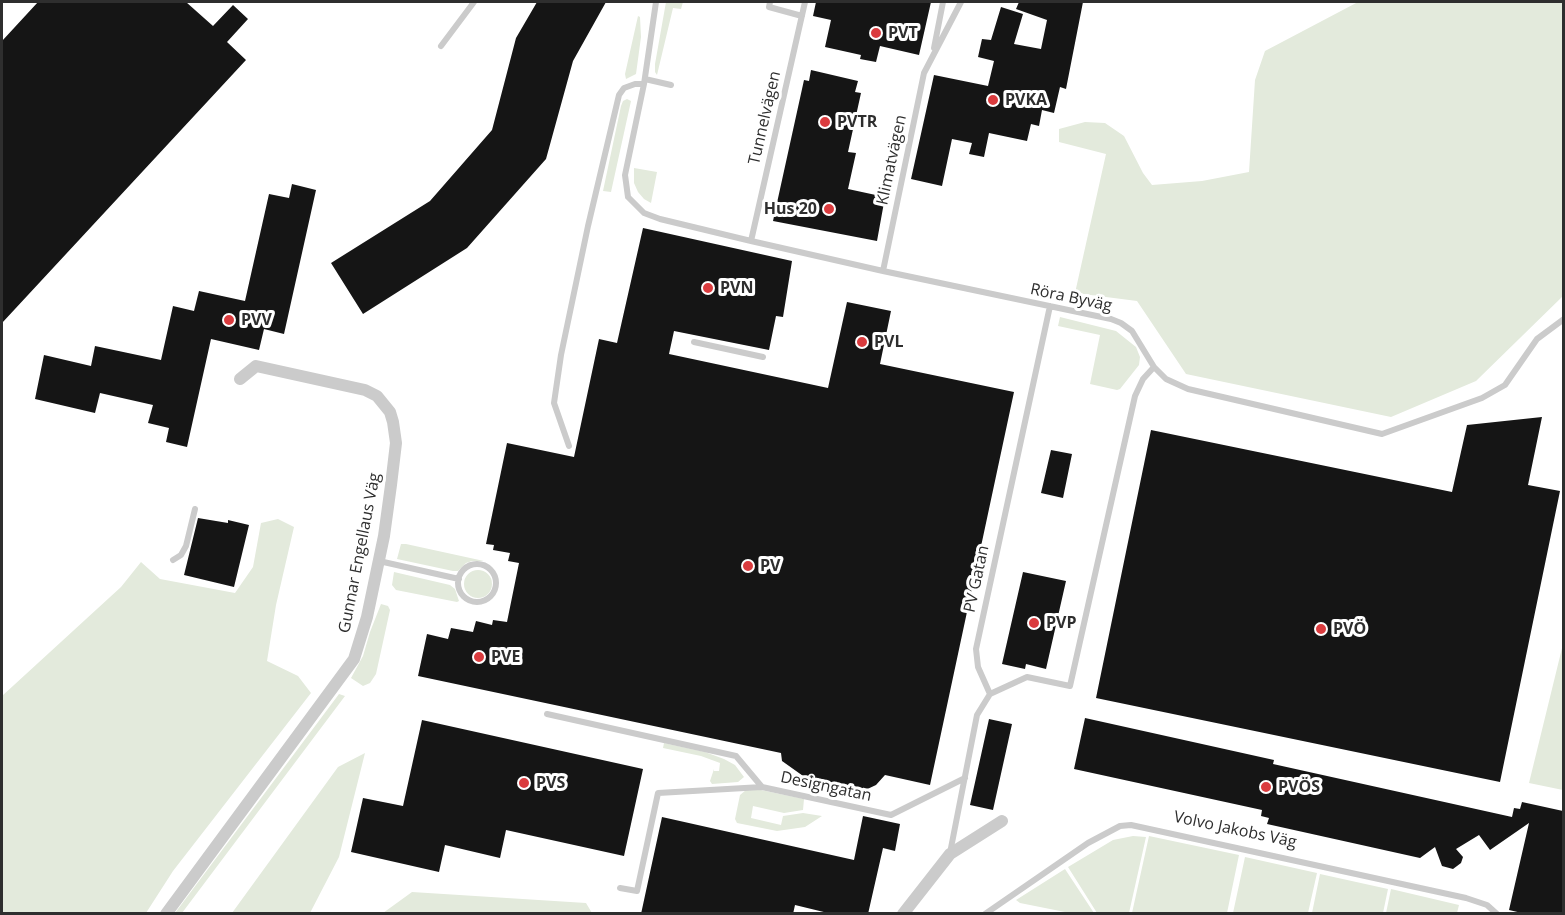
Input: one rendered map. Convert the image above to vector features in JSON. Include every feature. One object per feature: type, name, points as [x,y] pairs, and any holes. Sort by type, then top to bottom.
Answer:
[{"type":"street","name":"Gunnar Engellaus Väg","points":[[166,914],[354,659],[361,640],[387,518],[396,443],[390,412],[384,402],[365,390],[256,366],[240,379]]},
{"type":"street","points":[[903,914],[950,854],[1002,821]]},
{"type":"lane","points":[[441,45],[474,2]]},
{"type":"lane","name":"Röra Byväg","points":[[656,2],[645,82],[625,175],[628,197],[644,213],[660,219],[883,271],[1110,319],[1132,331],[1155,367],[1166,379],[1188,389],[1382,434],[1482,398],[1505,384],[1538,339],[1563,320]]},
{"type":"lane","points":[[770,2],[769,7],[802,16]]},
{"type":"lane","name":"Tunnelvägen","points":[[751,241],[805,2]]},
{"type":"lane","name":"Klimatvägen","points":[[933,55],[943,2]]},
{"type":"lane","name":"Klimatvägen","points":[[883,271],[924,73],[961,2]]},
{"type":"lane","points":[[569,446],[554,403],[561,355],[588,226],[619,95],[624,88],[645,82],[671,85]]},
{"type":"lane","name":"PV Gatan","points":[[990,694],[978,667],[976,649],[1050,306]]},
{"type":"lane","points":[[693,342],[763,357]]},
{"type":"lane","points":[[950,854],[978,716],[990,694],[1027,677],[1070,686],[1135,396],[1143,380],[1155,367]]},
{"type":"lane","points":[[172,560],[180,555],[186,546],[195,509]]},
{"type":"lane","points":[[378,561],[459,579]]},
{"type":"lane","points":[[470,566],[483,566],[488,568],[495,578],[494,591],[489,598],[481,602],[468,600],[460,591],[459,579],[465,569],[470,566]]},
{"type":"lane","name":"Designgatan","points":[[547,714],[736,756],[762,787],[891,815],[965,778]]},
{"type":"lane","points":[[620,888],[637,891],[658,794],[762,787]]},
{"type":"lane","name":"Volvo Jakobs Väg","points":[[985,914],[1088,843],[1120,826],[1131,825],[1466,898],[1487,905],[1497,914]]},
{"type":"shaded area","points":[[666,2],[683,2],[681,9],[673,8],[657,75],[655,64]]},
{"type":"shaded area","points":[[1358,2],[1563,2],[1563,296],[1476,381],[1391,417],[1186,374],[1137,301],[1075,293],[1106,154],[1059,142],[1059,129],[1085,122],[1105,123],[1124,136],[1143,173],[1152,185],[1202,181],[1249,172],[1255,80],[1265,51]]},
{"type":"shaded area","points":[[638,16],[640,17],[641,37],[636,74],[626,79],[625,74]]},
{"type":"shaded area","points":[[627,99],[631,101],[611,192],[603,191],[621,106]]},
{"type":"shaded area","points":[[634,168],[657,172],[651,203],[638,192],[634,183]]},
{"type":"shaded area","points":[[1060,317],[1116,331],[1136,347],[1140,357],[1139,365],[1120,389],[1090,384],[1100,335],[1058,326]]},
{"type":"shaded area","points":[[278,519],[294,527],[276,605],[267,661],[298,676],[311,693],[173,871],[146,913],[2,913],[2,696],[121,587],[141,562],[160,579],[235,593],[253,567],[261,523]]},
{"type":"shaded area","points":[[401,544],[484,561],[472,561],[466,563],[458,571],[453,571],[397,559]]},
{"type":"shaded area","points":[[478,570],[488,574],[492,584],[488,594],[478,598],[468,594],[464,584],[468,574]]},
{"type":"shaded area","points":[[394,572],[450,585],[455,589],[459,601],[396,590],[392,585]]},
{"type":"shaded area","points":[[381,604],[388,606],[390,610],[376,674],[370,683],[363,686],[351,678],[363,656]]},
{"type":"shaded area","points":[[1563,644],[1563,790],[1529,783]]},
{"type":"shaded area","points":[[339,694],[345,696],[182,913],[175,913]]},
{"type":"shaded area","points":[[664,743],[705,752],[724,759],[735,765],[744,777],[738,782],[712,784],[710,781],[714,769],[714,771],[719,771],[720,763],[701,756],[663,748]]},
{"type":"shaded area","points":[[365,753],[339,857],[310,913],[232,913],[338,767]]},
{"type":"shaded area","points":[[746,790],[761,790],[804,799],[803,810],[784,813],[753,806],[751,818],[781,825],[783,816],[803,813],[822,816],[805,827],[777,831],[737,823],[735,819],[740,795]]},
{"type":"shaded area","points":[[1133,836],[1146,837],[1129,913],[1097,913],[1068,867],[1113,840]]},
{"type":"shaded area","points":[[1149,836],[1239,855],[1227,913],[1132,913]]},
{"type":"shaded area","points":[[1245,857],[1317,873],[1308,913],[1233,913]]},
{"type":"shaded area","points":[[1065,869],[1094,913],[1070,913],[1020,903],[1016,900]]},
{"type":"shaded area","points":[[1320,874],[1388,889],[1383,913],[1312,913]]},
{"type":"shaded area","points":[[1391,889],[1459,905],[1457,913],[1386,913]]},
{"type":"shaded area","points":[[412,892],[586,903],[592,913],[383,913]]},
{"type":"building","points":[[38,2],[186,2],[213,26],[233,5],[248,19],[227,42],[246,60],[2,323],[2,41]]},
{"type":"building","points":[[537,2],[606,2],[573,61],[546,159],[467,248],[363,314],[331,263],[430,201],[492,130],[516,38]]},
{"type":"building","name":"PVT","points":[[816,2],[931,2],[919,55],[880,46],[876,62],[860,59],[861,55],[825,47],[831,20],[813,16]]},
{"type":"building","name":"PVKA","points":[[1019,2],[1083,2],[1066,89],[1060,87],[1054,113],[1042,110],[1039,126],[1031,124],[1027,141],[989,133],[984,157],[969,154],[972,143],[952,139],[942,186],[911,179],[934,75],[988,86],[994,61],[978,57],[982,39],[991,40],[1001,7],[1023,14],[1014,44],[1041,49],[1047,20],[1016,9]]},
{"type":"building","points":[[811,70],[858,81],[855,92],[861,93],[848,152],[856,153],[848,189],[885,197],[877,241],[773,221],[804,80],[809,81]]},
{"type":"building","name":"PVV","points":[[292,184],[316,190],[284,334],[264,329],[259,350],[211,339],[187,447],[166,442],[169,428],[148,423],[153,405],[100,393],[95,413],[35,399],[44,355],[91,366],[95,346],[161,360],[173,306],[194,311],[199,291],[245,301],[269,194],[289,198]]},
{"type":"building","name":"PV","points":[[643,228],[792,261],[783,317],[776,316],[769,350],[674,331],[669,354],[828,388],[847,302],[891,311],[880,364],[1014,392],[930,785],[885,775],[876,785],[861,792],[834,793],[820,788],[782,761],[781,753],[418,676],[427,634],[448,639],[451,628],[473,632],[476,621],[492,625],[493,620],[507,622],[519,563],[508,561],[510,553],[493,550],[494,545],[486,544],[507,443],[574,457],[599,339],[617,343]]},
{"type":"building","name":"PVÖ","points":[[1542,417],[1528,485],[1560,491],[1500,782],[1096,698],[1151,430],[1452,492],[1467,425]]},
{"type":"building","points":[[1051,450],[1072,454],[1063,498],[1041,493]]},
{"type":"building","points":[[198,518],[228,523],[228,520],[249,525],[234,587],[184,575]]},
{"type":"building","name":"PVP","points":[[1023,572],[1066,581],[1046,669],[1026,664],[1025,669],[1002,664]]},
{"type":"building","name":"PVÖS","points":[[1085,718],[1274,760],[1273,764],[1512,817],[1514,808],[1520,809],[1522,802],[1563,811],[1563,914],[1526,914],[1509,910],[1529,823],[1490,850],[1479,835],[1456,849],[1463,857],[1461,863],[1453,869],[1442,866],[1435,847],[1420,858],[1267,824],[1269,818],[1261,816],[1262,810],[1074,769]]},
{"type":"building","points":[[989,719],[1012,724],[993,810],[970,805]]},
{"type":"building","name":"PVS","points":[[422,720],[643,769],[624,856],[506,830],[500,858],[445,845],[439,872],[351,852],[363,798],[403,806]]},
{"type":"building","points":[[863,816],[900,824],[895,851],[883,848],[868,914],[832,914],[795,905],[793,914],[641,914],[662,817],[854,860]]},
{"type":"place","name":"PVT","points":[[876,33]]},
{"type":"place","name":"PVKA","points":[[993,100]]},
{"type":"place","name":"PVTR","points":[[825,122]]},
{"type":"place","name":"Hus 20","points":[[829,209]]},
{"type":"place","name":"PVN","points":[[708,288]]},
{"type":"place","name":"PVV","points":[[229,320]]},
{"type":"place","name":"PVL","points":[[862,342]]},
{"type":"place","name":"PV","points":[[748,566]]},
{"type":"place","name":"PVP","points":[[1034,623]]},
{"type":"place","name":"PVÖ","points":[[1321,629]]},
{"type":"place","name":"PVE","points":[[479,657]]},
{"type":"place","name":"PVS","points":[[524,783]]},
{"type":"place","name":"PVÖS","points":[[1266,787]]}]
